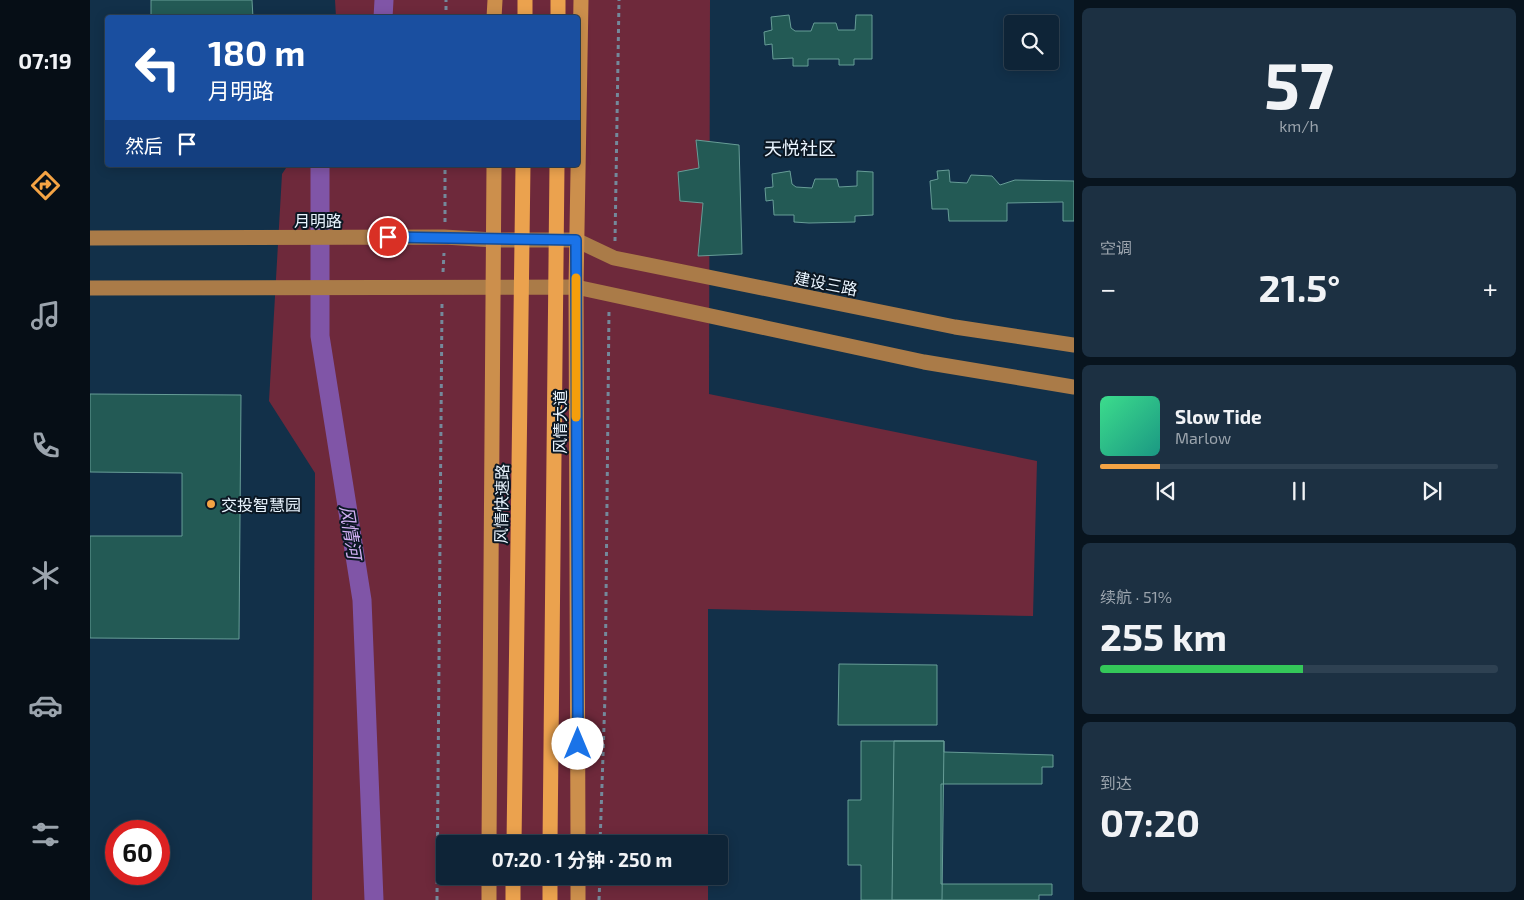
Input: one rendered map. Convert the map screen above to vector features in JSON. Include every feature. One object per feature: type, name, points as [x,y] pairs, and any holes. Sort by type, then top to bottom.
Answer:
[{"type":"highway","points":[[525,0],[525,15]]},
{"type":"highway","points":[[558,0],[558,15]]},
{"type":"highway","name":"风情快速路","points":[[514,835],[523,167]]},
{"type":"highway","points":[[550,835],[557,167]]},
{"type":"highway","points":[[513,885],[513,900]]},
{"type":"highway","points":[[550,885],[550,900]]},
{"type":"main road","points":[[494,15],[495,0]]},
{"type":"main road","name":"风情大道","points":[[580,48],[581,0]]},
{"type":"main road","points":[[489,835],[494,167]]},
{"type":"main road","name":"风情大道","points":[[578,167],[576,287],[578,835]]},
{"type":"main road","points":[[489,885],[489,900]]},
{"type":"main road","points":[[578,885],[578,900]]},
{"type":"street","name":"月明路","points":[[90,238],[444,237],[494,240],[576,240]]},
{"type":"street","name":"建设三路","points":[[576,240],[614,258],[955,327],[1074,345]]},
{"type":"street","points":[[90,288],[576,287],[924,362],[1074,387]]},
{"type":"path","points":[[446,0],[446,15]]},
{"type":"path","points":[[614,258],[619,0]]},
{"type":"path","points":[[438,900],[442,288],[445,167]]},
{"type":"path","points":[[600,835],[605,696],[609,294]]},
{"type":"path","points":[[599,900],[600,885]]},
{"type":"shaded area","points":[[335,0],[710,0],[709,394],[1037,461],[1033,616],[708,609],[708,835],[436,835],[436,885],[708,885],[708,900],[312,900],[315,473],[269,401],[282,174],[287,167],[580,167],[580,15],[336,15]]},
{"type":"building","points":[[151,0],[252,0],[253,15],[151,15]]},
{"type":"building","points":[[789,15],[791,28],[795,31],[811,31],[814,23],[836,23],[838,30],[855,30],[856,15],[872,15],[872,59],[854,59],[854,65],[839,65],[839,59],[808,59],[808,66],[793,66],[793,58],[773,59],[772,44],[765,45],[764,32],[772,30],[771,17]]},
{"type":"building","points":[[696,140],[739,145],[742,254],[698,256],[703,203],[680,201],[678,172],[699,168]]},
{"type":"building","points":[[949,170],[950,182],[967,183],[971,175],[992,176],[1000,185],[1015,180],[1074,181],[1074,221],[1063,221],[1063,202],[1007,203],[1007,221],[949,221],[948,209],[932,209],[930,181],[938,179],[937,171]]},
{"type":"building","points":[[790,171],[792,184],[796,187],[812,188],[815,179],[837,179],[839,187],[857,186],[857,171],[873,172],[873,215],[855,216],[855,222],[809,223],[794,222],[794,215],[774,215],[773,200],[766,201],[765,188],[773,187],[772,174]]},
{"type":"building","name":"交投智慧园","points":[[90,394],[241,395],[239,639],[90,638],[90,536],[182,536],[182,473],[90,472]]},
{"type":"building","points":[[839,664],[937,665],[937,725],[838,725]]},
{"type":"building","points":[[861,741],[944,741],[944,752],[1053,755],[1053,767],[1042,767],[1042,784],[941,784],[941,884],[1052,884],[1052,895],[1039,895],[1039,900],[861,900],[861,865],[848,865],[848,800],[861,800]]},
{"type":"building","points":[[894,741],[944,741],[942,900],[892,900]]},
{"type":"waterway","name":"风情河","points":[[383,15],[384,0]]},
{"type":"waterway","name":"风情河","points":[[320,167],[320,336],[362,600],[374,900]]},
{"type":"slow traffic","points":[[576,278],[576,417]]},
{"type":"place","name":"交投智慧园","points":[[211,504]]},
{"type":"district","name":"天悦社区","points":[[800,148]]},
{"type":"route","points":[[388,237],[576,240],[578,744]]}]
